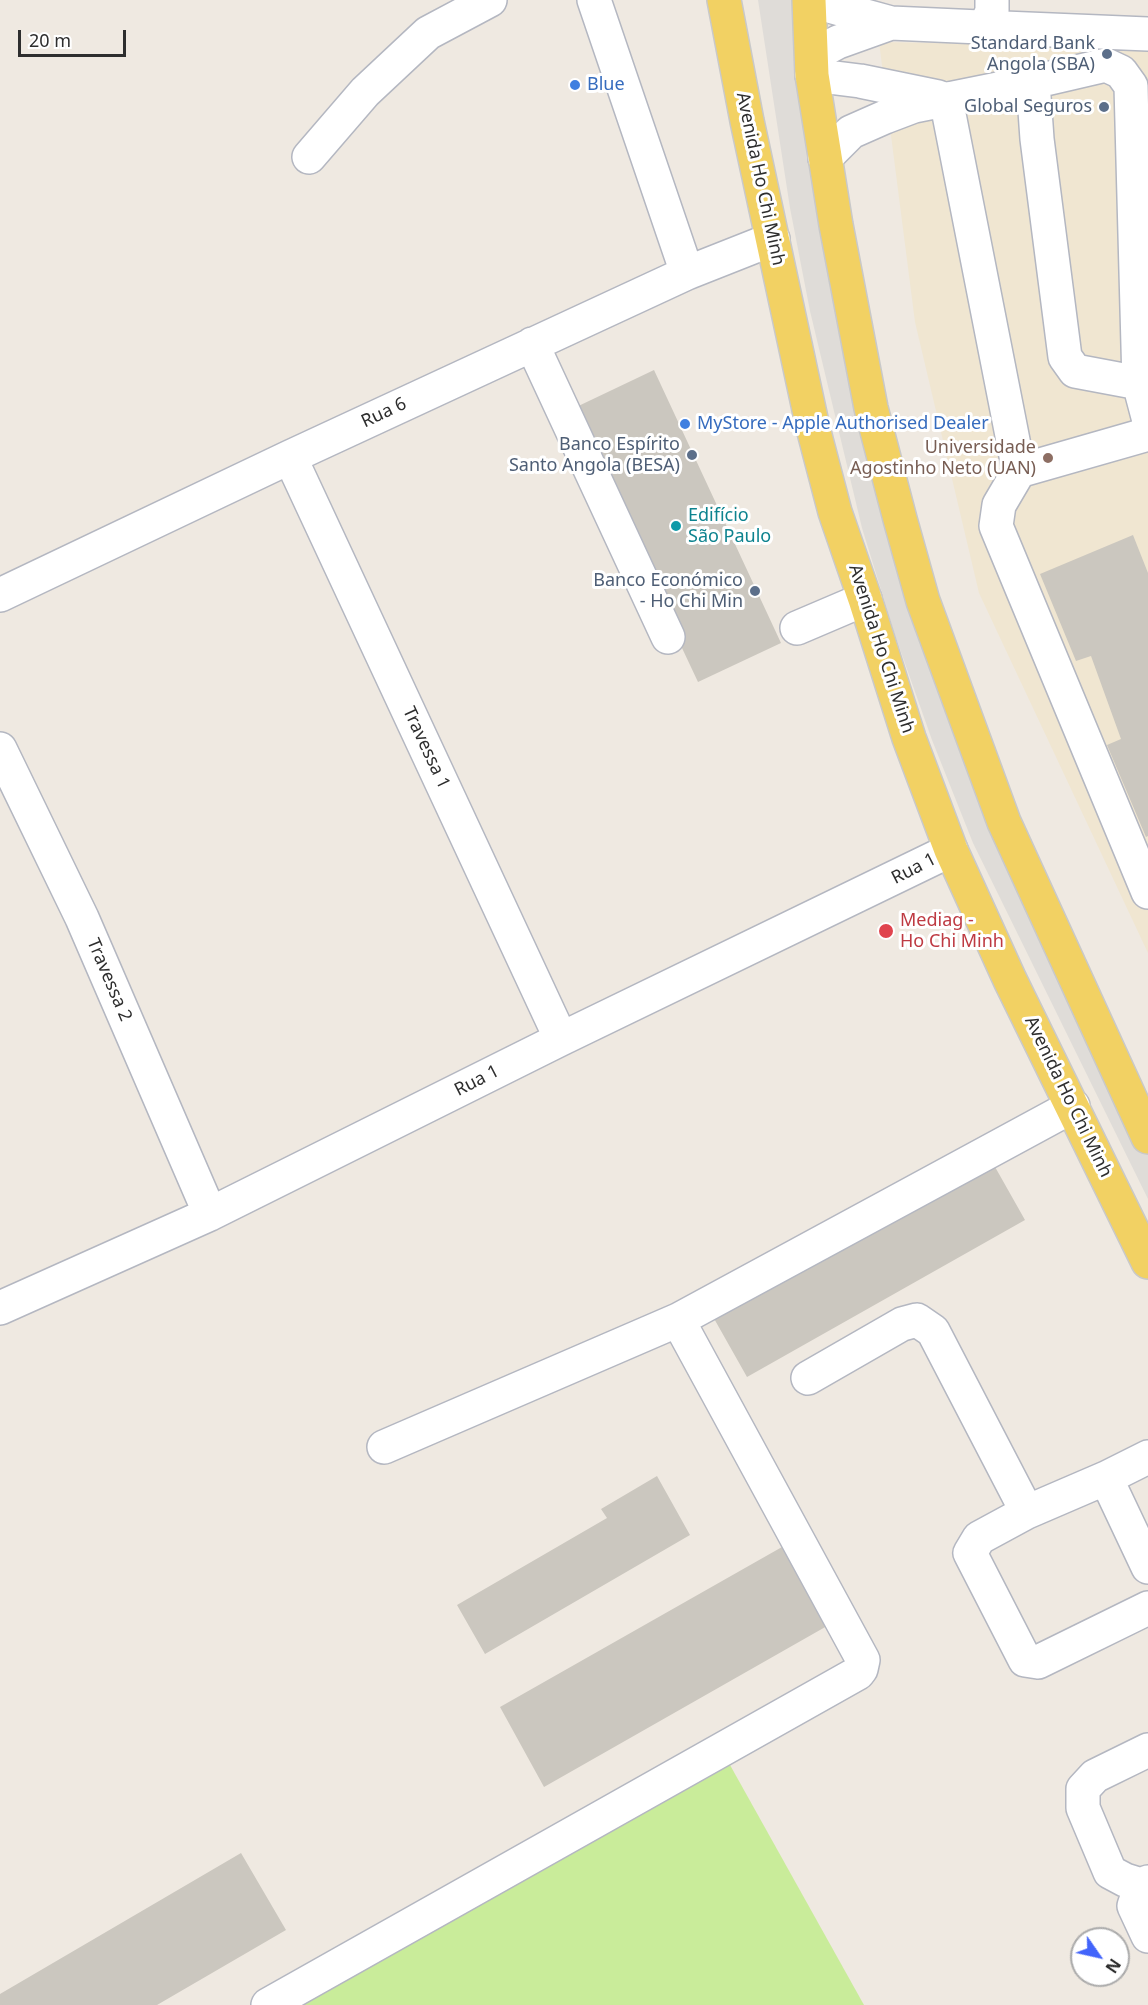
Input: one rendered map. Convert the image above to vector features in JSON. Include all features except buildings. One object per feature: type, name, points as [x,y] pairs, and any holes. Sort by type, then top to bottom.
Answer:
[{"type":"main road","name":"Avenida Ho Chi Minh","points":[[724,0],[813,428],[835,512],[909,738],[951,850],[1010,980],[1148,1262]]},
{"type":"main road","points":[[809,0],[812,65],[836,225],[871,408],[923,601],[1004,822],[1141,1102],[1148,1137]]},
{"type":"street","points":[[309,157],[365,92],[428,33],[490,0]]},
{"type":"street","points":[[594,0],[687,273]]},
{"type":"street","points":[[822,0],[833,7],[891,23]]},
{"type":"street","points":[[812,65],[838,42],[891,23],[986,13],[1148,34]]},
{"type":"street","points":[[812,65],[860,81],[946,99]]},
{"type":"street","points":[[825,158],[851,132],[914,106],[1106,65],[1121,72],[1131,86],[1139,383],[1148,417]]},
{"type":"street","points":[[1033,82],[1037,138],[1065,357],[1075,371],[1139,383]]},
{"type":"street","points":[[946,99],[1019,471],[999,505],[996,526],[1148,892]]},
{"type":"street","name":"Rua 6","points":[[0,595],[532,344],[687,273],[773,239]]},
{"type":"street","points":[[532,344],[668,637]]},
{"type":"street","points":[[1019,471],[1148,434]]},
{"type":"street","name":"Travessa 1","points":[[290,457],[561,1039]]},
{"type":"street","points":[[796,628],[865,599]]},
{"type":"street","name":"Travessa 2","points":[[0,749],[82,918],[210,1214]]},
{"type":"street","name":"Rua 1","points":[[0,1308],[210,1214],[561,1039],[951,850]]},
{"type":"street","points":[[384,1447],[678,1320],[1073,1106]]},
{"type":"street","points":[[268,2005],[858,1673],[861,1669],[863,1660],[678,1320]]},
{"type":"street","points":[[808,1378],[902,1324],[917,1320],[933,1331],[1026,1512]]},
{"type":"street","points":[[1148,1457],[1106,1478],[1026,1512],[979,1538],[970,1553],[1025,1660],[1038,1662],[1148,1608]]},
{"type":"street","points":[[1106,1478],[1148,1567]]},
{"type":"street","points":[[1148,1750],[1095,1776],[1083,1789],[1083,1808],[1110,1872],[1125,1880],[1144,1884],[1134,1906],[1148,1936]]},
{"type":"shaded area","points":[[758,0],[796,0],[859,417],[883,522],[916,625],[1148,1150],[1148,1199],[973,843],[932,740],[895,635],[862,528],[810,311],[790,208]]},
{"type":"shaded area","name":"Universidade Agostinho Neto (UAN)","points":[[879,42],[1148,47],[1148,953],[979,593],[915,322]]},
{"type":"green space","points":[[730,1765],[864,2005],[303,2005]]},
{"type":"place","name":"Standard Bank Angola (SBA)","points":[[1107,54]]},
{"type":"place","name":"Blue","points":[[575,85]]},
{"type":"place","name":"Global Seguros","points":[[1104,107]]},
{"type":"place","name":"MyStore - Apple Authorised Dealer","points":[[685,424]]},
{"type":"place","name":"Banco Espírito Santo Angola (BESA)","points":[[692,455]]},
{"type":"place","name":"Universidade Agostinho Neto (UAN)","points":[[1048,458]]},
{"type":"place","name":"Edifício São Paulo","points":[[676,526]]},
{"type":"place","name":"Banco Económico - Ho Chi Min","points":[[755,591]]},
{"type":"place","name":"Mediag - Ho Chi Minh","points":[[886,931]]}]
